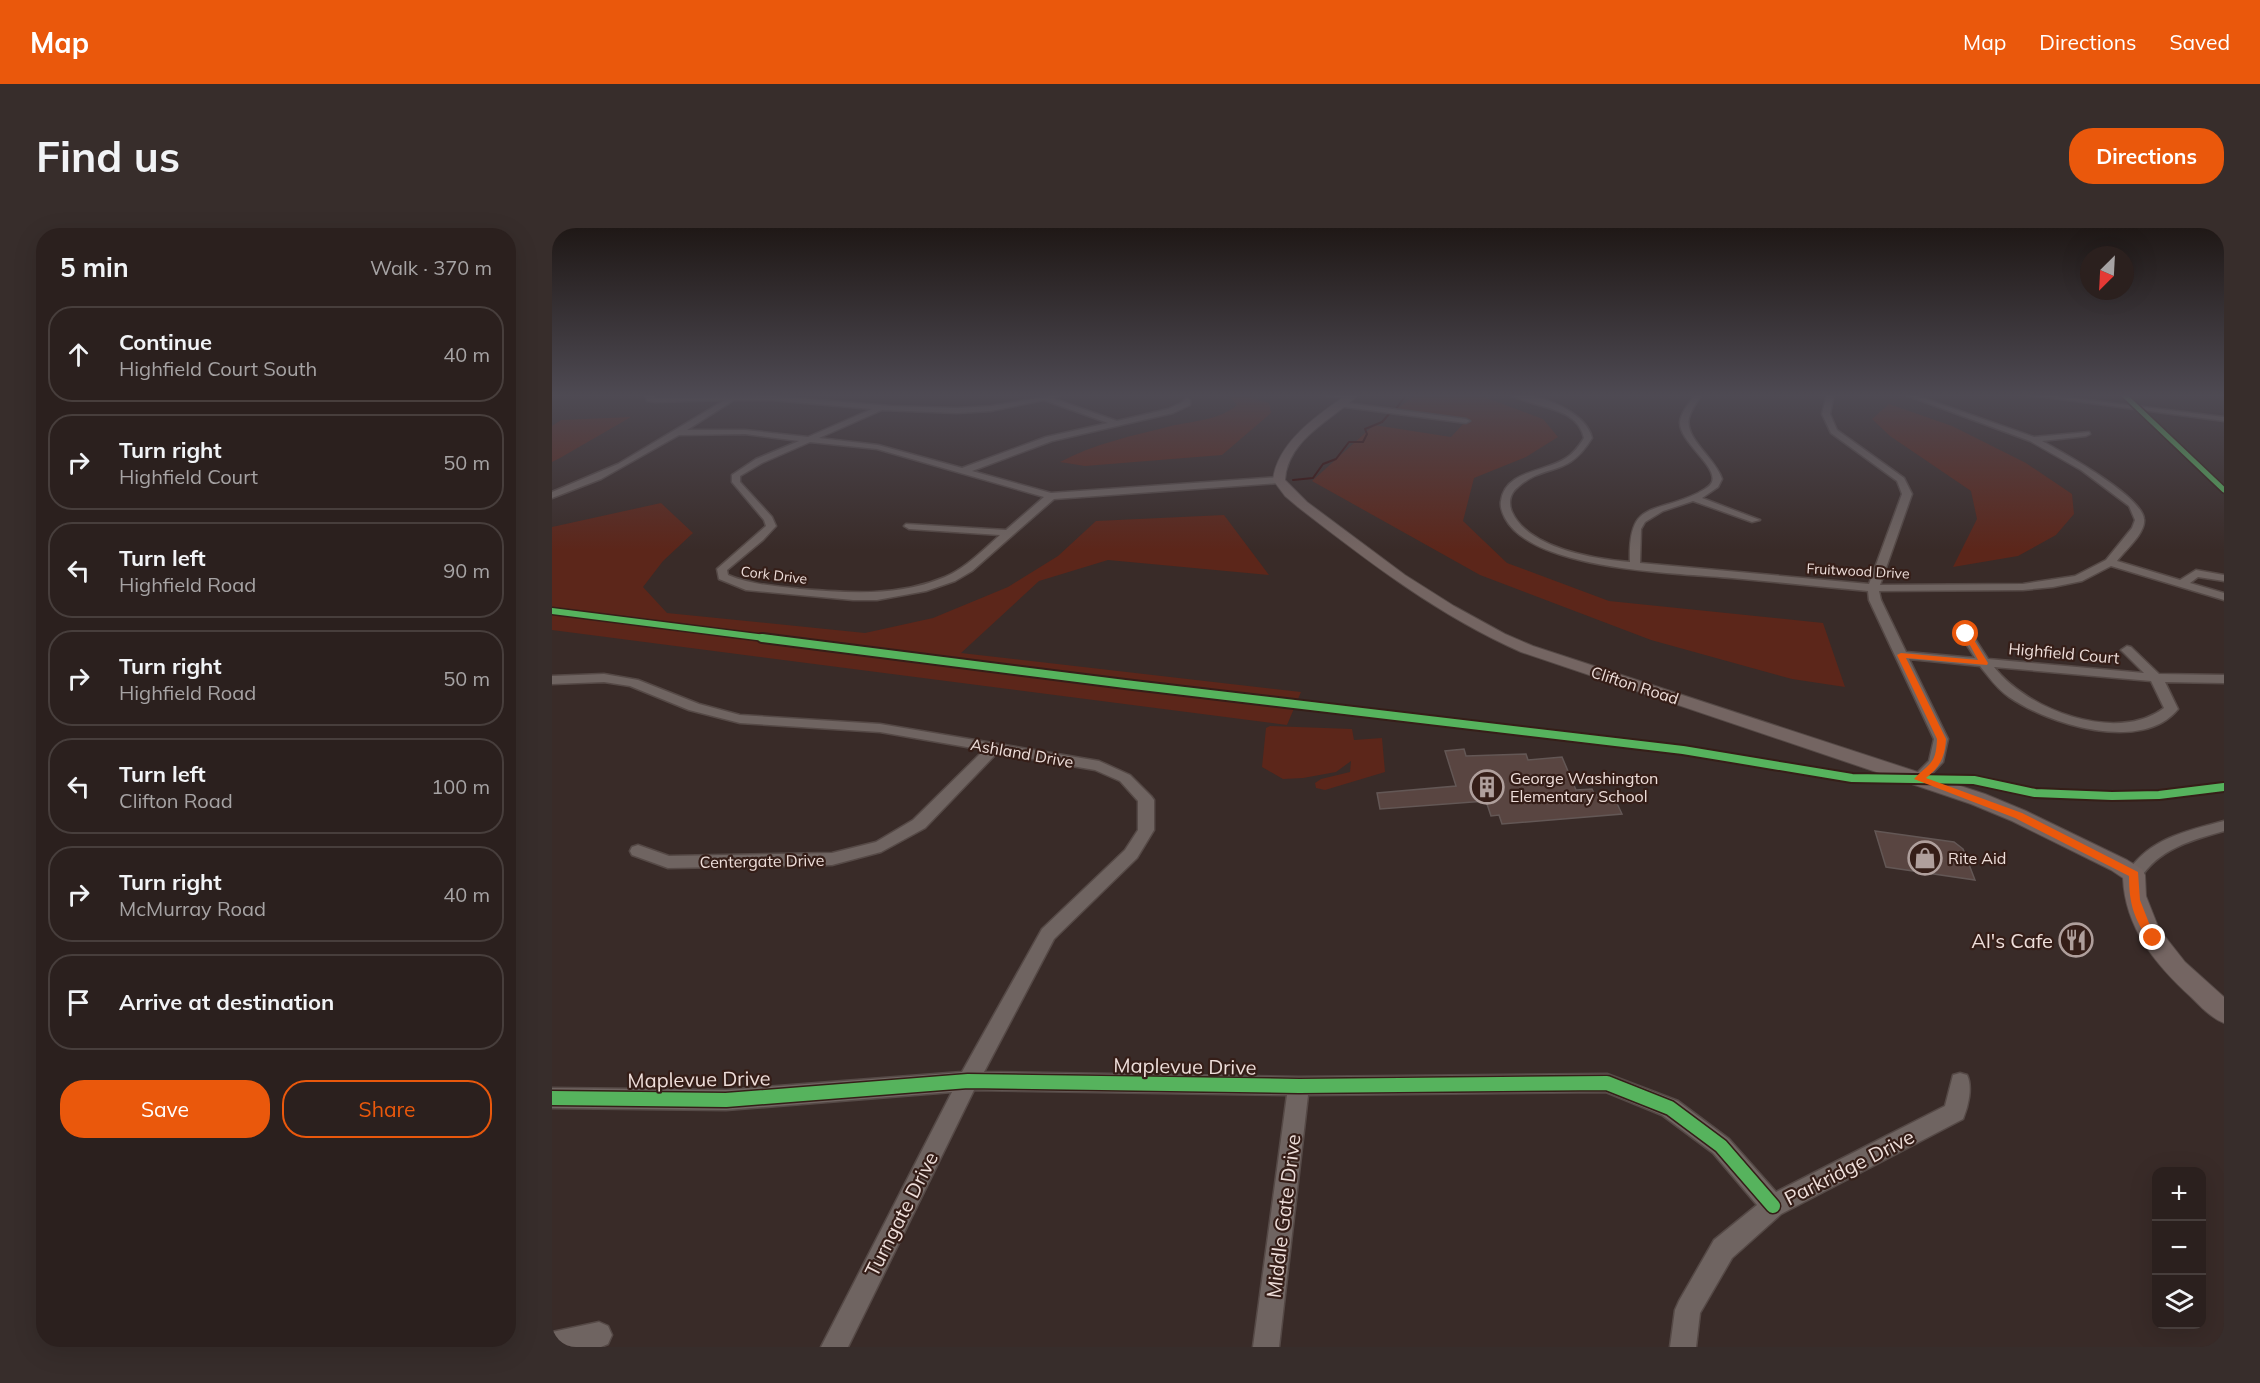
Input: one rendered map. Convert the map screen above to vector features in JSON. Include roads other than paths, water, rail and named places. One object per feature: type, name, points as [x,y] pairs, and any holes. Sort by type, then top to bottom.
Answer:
[{"type":"main road","points":[[1278,480],[1278,470],[1282,462],[1296,446]]},
{"type":"main road","name":"Clifton Road","points":[[1278,480],[1295,498],[1407,584],[1460,617],[1502,639],[1552,658],[1919,779],[2019,816],[2134,874]]},
{"type":"main road","points":[[2134,874],[2135,900],[2144,924],[2153,938],[2173,963],[2224,1012]]},
{"type":"street","points":[[552,495],[587,483],[654,446]]},
{"type":"street","name":"Cork Drive","points":[[791,446],[736,475],[736,482],[769,519],[771,526],[765,534],[730,560],[722,569],[723,577],[731,583],[746,587],[854,597],[902,594],[926,588],[960,574],[1051,496]]},
{"type":"street","points":[[871,446],[1033,493],[1051,496],[1278,480]]},
{"type":"street","points":[[963,471],[1029,446]]},
{"type":"street","name":"Fruitwood Drive","points":[[1584,446],[1574,459],[1523,479],[1513,486],[1504,504],[1513,523],[1538,542],[1603,563],[1873,588],[2023,587],[2053,584],[2078,579],[2110,562],[2137,529],[2140,520],[2138,513],[2132,504],[2084,468],[2046,446]]},
{"type":"street","points":[[1635,567],[1636,529],[1642,520],[1652,513],[1693,498],[1715,485],[1718,478],[1717,472],[1694,446]]},
{"type":"street","points":[[1855,446],[1901,480],[1906,487],[1907,494],[1873,588],[1875,600],[1941,739],[1941,751],[1935,766],[1919,779]]},
{"type":"street","points":[[1693,498],[1755,520]]},
{"type":"street","points":[[909,525],[1008,533]]},
{"type":"street","points":[[2110,562],[2224,597]]},
{"type":"street","points":[[2181,584],[2196,573],[2224,578]]},
{"type":"street","points":[[1966,634],[1984,663],[2011,692],[2027,702],[2079,722],[2107,727],[2132,727],[2152,723],[2164,717],[2171,709],[2169,697],[2156,678],[2127,650]]},
{"type":"street","name":"Highfield Court","points":[[1901,655],[2156,678],[2224,679]]},
{"type":"street","name":"Ashland Drive","points":[[552,680],[604,678],[633,683],[694,707],[740,719],[880,728],[1099,766],[1125,778],[1146,800],[1146,830],[1131,854],[1048,934],[968,1081]]},
{"type":"street","name":"Centergate Drive","points":[[638,851],[668,862],[832,860],[881,846],[919,824],[994,748]]},
{"type":"street","points":[[2134,874],[2139,864],[2152,853],[2173,843],[2224,826]]},
{"type":"street","name":"Maplevue Drive","points":[[552,1098],[726,1100],[968,1081],[1299,1086],[1608,1083],[1670,1108],[1721,1146],[1773,1206]]},
{"type":"street","name":"Turngate Drive","points":[[834,1347],[968,1081]]},
{"type":"street","name":"Parkridge Drive","points":[[1683,1347],[1688,1310],[1723,1248],[1773,1206],[1955,1112],[1960,1082]]},
{"type":"street","name":"Middle Gate Drive","points":[[1266,1347],[1299,1086]]},
{"type":"street","points":[[552,1345],[599,1335]]},
{"type":"waterway","points":[[1293,480],[1313,478],[1323,464],[1336,459],[1346,446]]},
{"type":"place","name":"George Washington Elementary School","points":[[1487,787]]},
{"type":"place","name":"Rite Aid","points":[[1925,858]]},
{"type":"place","name":"Al's Cafe","points":[[2076,940]]}]
